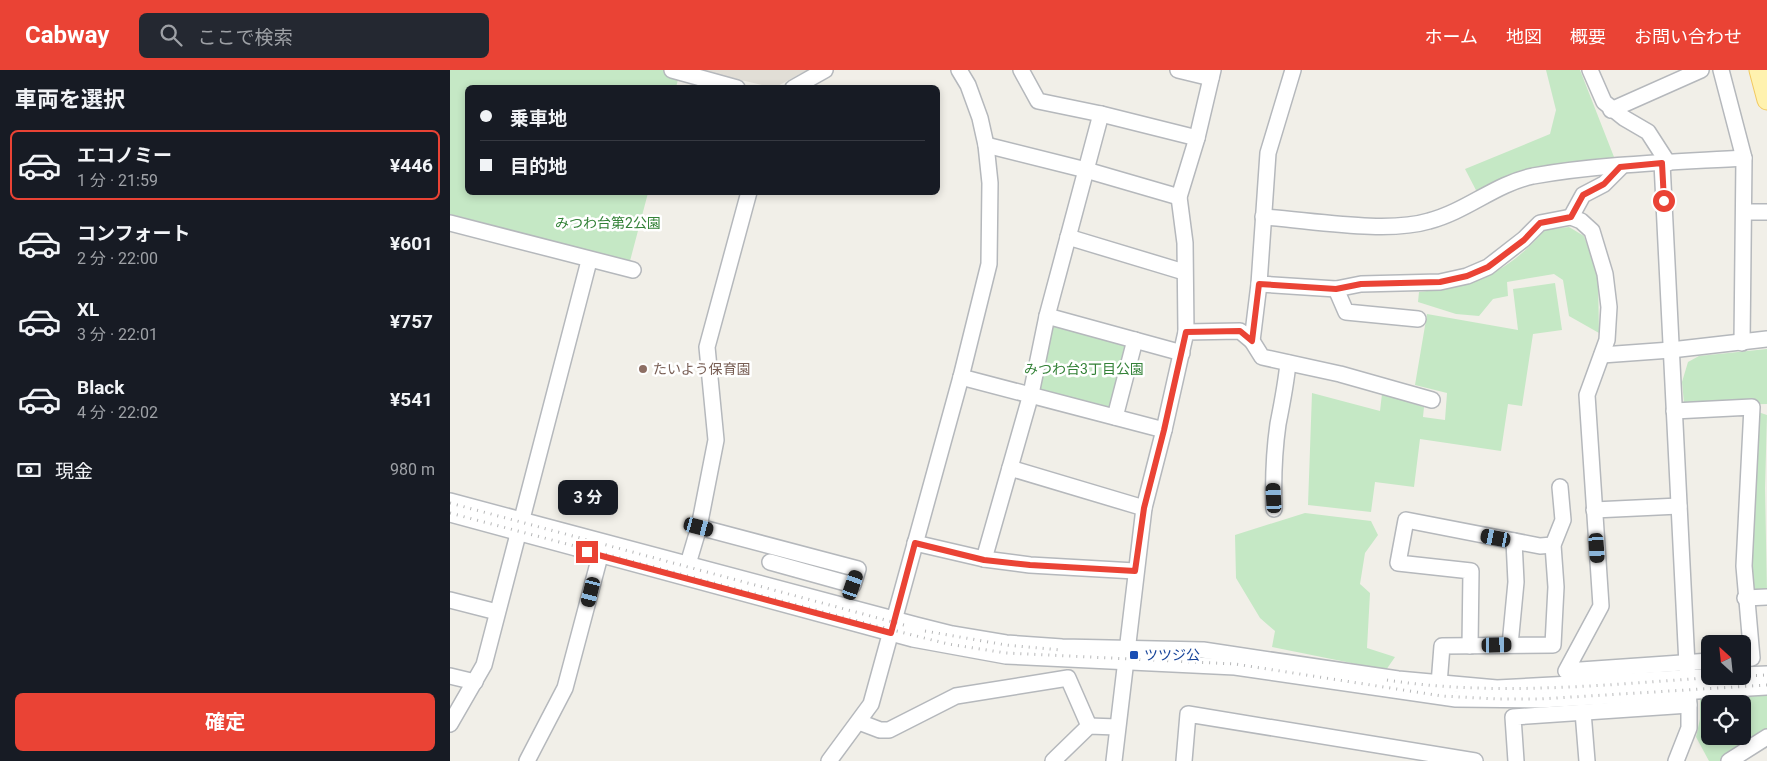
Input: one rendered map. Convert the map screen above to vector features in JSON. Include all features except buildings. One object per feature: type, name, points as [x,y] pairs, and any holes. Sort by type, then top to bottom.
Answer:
[{"type":"main road","points":[[1759,70],[1767,100]]},
{"type":"street","points":[[672,70],[725,85]]},
{"type":"street","points":[[798,85],[825,70]]},
{"type":"street","points":[[829,761],[859,722],[870,704],[961,377],[988,264],[990,183],[986,145],[980,118],[968,85],[959,70]]},
{"type":"street","points":[[1114,761],[1125,654],[1144,508],[1186,332],[1185,243],[1178,196],[1197,138],[1212,74],[1178,70]]},
{"type":"street","points":[[1252,341],[1259,284],[1268,153],[1293,70]]},
{"type":"street","points":[[1590,70],[1604,102],[1612,110],[1648,132],[1665,163],[1674,411],[1689,691],[1689,728],[1676,761]]},
{"type":"street","points":[[1612,110],[1701,70]]},
{"type":"street","points":[[1721,70],[1744,158],[1742,342]]},
{"type":"street","points":[[1024,71],[1038,101],[1101,114],[1197,138]]},
{"type":"street","points":[[984,560],[1031,394],[1047,316],[1101,114]]},
{"type":"street","points":[[986,145],[1086,170],[1178,196]]},
{"type":"street","points":[[1264,217],[1377,226],[1408,225],[1429,222],[1463,210],[1511,182],[1534,176],[1665,163],[1744,158]]},
{"type":"street","points":[[1571,217],[1583,195],[1604,184],[1620,167]]},
{"type":"street","points":[[688,564],[699,527],[716,440],[707,347],[747,195]]},
{"type":"street","points":[[1744,212],[1767,212]]},
{"type":"street","points":[[1259,284],[1336,289],[1361,284],[1440,282],[1467,276],[1488,267],[1505,255],[1540,223],[1571,217],[1581,221],[1592,231],[1605,274],[1609,306],[1608,340],[1587,394],[1600,606],[1566,671],[1701,661]]},
{"type":"street","points":[[450,223],[589,261],[634,270]]},
{"type":"street","points":[[1068,237],[1184,272]]},
{"type":"street","points":[[450,724],[484,665],[589,261]]},
{"type":"street","points":[[1336,289],[1346,312],[1418,319]]},
{"type":"street","points":[[1047,316],[1182,353]]},
{"type":"street","points":[[1186,332],[1240,331],[1252,341],[1262,357],[1340,374],[1432,400]]},
{"type":"street","points":[[1602,355],[1672,350],[1767,339]]},
{"type":"street","points":[[1115,417],[1135,340]]},
{"type":"street","points":[[1274,509],[1278,425],[1286,389],[1288,363]]},
{"type":"street","points":[[961,377],[1164,430]]},
{"type":"street","points":[[1674,411],[1752,406],[1744,566],[1749,635]]},
{"type":"street","points":[[1010,468],[1144,508]]},
{"type":"street","points":[[1439,684],[1442,646],[1553,645],[1556,587],[1553,545],[1563,520],[1560,486]]},
{"type":"street","points":[[450,501],[600,556],[893,626],[1006,643],[1062,647],[1235,667],[1456,699],[1540,700],[1767,687]]},
{"type":"street","points":[[1594,510],[1679,506]]},
{"type":"street","points":[[450,514],[520,527],[688,564],[893,626]]},
{"type":"street","points":[[1470,646],[1471,570],[1398,563],[1406,520],[1540,546],[1553,545]]},
{"type":"street","points":[[699,527],[858,569],[853,585],[770,562]]},
{"type":"street","points":[[1510,645],[1516,582],[1514,541]]},
{"type":"street","points":[[915,543],[984,560],[1030,565],[1135,571]]},
{"type":"street","points":[[527,761],[565,688],[600,556]]},
{"type":"street","points":[[1745,598],[1767,597]]},
{"type":"street","points":[[450,600],[497,612]]},
{"type":"street","points":[[1125,654],[1203,650],[1439,684],[1497,688],[1689,691]]},
{"type":"street","points":[[1751,675],[1767,674]]},
{"type":"street","points":[[450,676],[475,682]]},
{"type":"street","points":[[859,722],[880,730],[889,730],[956,696],[1068,678],[1089,726]]},
{"type":"street","points":[[1516,761],[1513,717],[1583,712],[1689,691],[1701,685]]},
{"type":"street","points":[[1583,712],[1587,761]]},
{"type":"street","points":[[1184,761],[1188,714],[1475,761]]},
{"type":"street","points":[[1053,761],[1089,726],[1117,727]]},
{"type":"street","points":[[1729,761],[1767,737]]},
{"type":"shaded area","points":[[699,70],[807,70],[780,85],[762,85]]},
{"type":"green space","name":"みつわ台第2公園","points":[[450,70],[667,70],[680,73],[677,85],[465,85],[465,195],[647,195],[630,261],[450,214]]},
{"type":"green space","points":[[1546,70],[1580,70],[1614,157],[1512,177],[1478,194],[1465,169],[1550,134],[1556,110]]},
{"type":"green space","points":[[1569,227],[1584,236],[1598,277],[1599,333],[1569,316],[1563,280],[1554,274],[1507,282],[1508,296],[1493,299],[1479,316],[1456,314],[1418,302],[1419,292],[1457,286],[1489,275],[1517,257],[1545,230]]},
{"type":"green space","points":[[1555,283],[1562,330],[1533,334],[1522,406],[1508,404],[1501,451],[1420,439],[1414,487],[1375,482],[1371,512],[1308,505],[1312,393],[1380,411],[1382,394],[1424,407],[1423,417],[1445,420],[1447,393],[1415,385],[1427,314],[1518,330],[1513,289]]},
{"type":"green space","name":"みつわ台3丁目公園","points":[[1055,323],[1128,343],[1114,409],[1035,393],[1047,327]]},
{"type":"green space","points":[[1767,349],[1767,404],[1689,406],[1684,403],[1682,382],[1688,362],[1699,356]]},
{"type":"green space","points":[[1758,412],[1767,415],[1765,488],[1767,593],[1750,593]]},
{"type":"green space","points":[[1305,513],[1371,521],[1378,535],[1365,553],[1360,584],[1370,593],[1367,648],[1395,657],[1386,670],[1272,647],[1275,631],[1260,618],[1236,578],[1235,535]]},
{"type":"green space","points":[[1767,695],[1767,733],[1751,743],[1751,696]]},
{"type":"green space","points":[[1701,699],[1701,745],[1747,745],[1721,761],[1709,761],[1696,737],[1700,719]]},
{"type":"railway","points":[[450,503],[904,625]]},
{"type":"railway","points":[[450,513],[948,644],[1006,653],[1235,664],[1442,696],[1497,699],[1540,699],[1767,685]]},
{"type":"railway","points":[[925,631],[1006,645],[1061,650]]},
{"type":"railway","points":[[1751,676],[1767,675]]},
{"type":"railway","points":[[1387,680],[1474,688],[1517,688],[1605,685],[1701,678]]},
{"type":"place","name":"たいよう保育園","points":[[643,369]]},
{"type":"place","name":"ツツジ公","points":[[1134,655]]},
{"type":"route","points":[[587,552],[891,633],[915,543],[984,560],[1030,565],[1135,571],[1144,508],[1186,332],[1240,331],[1252,341],[1259,284],[1336,289],[1361,284],[1440,282],[1467,276],[1488,267],[1505,255],[1524,240],[1540,223],[1571,217],[1583,195],[1604,184],[1620,167],[1662,163],[1664,201]]}]
